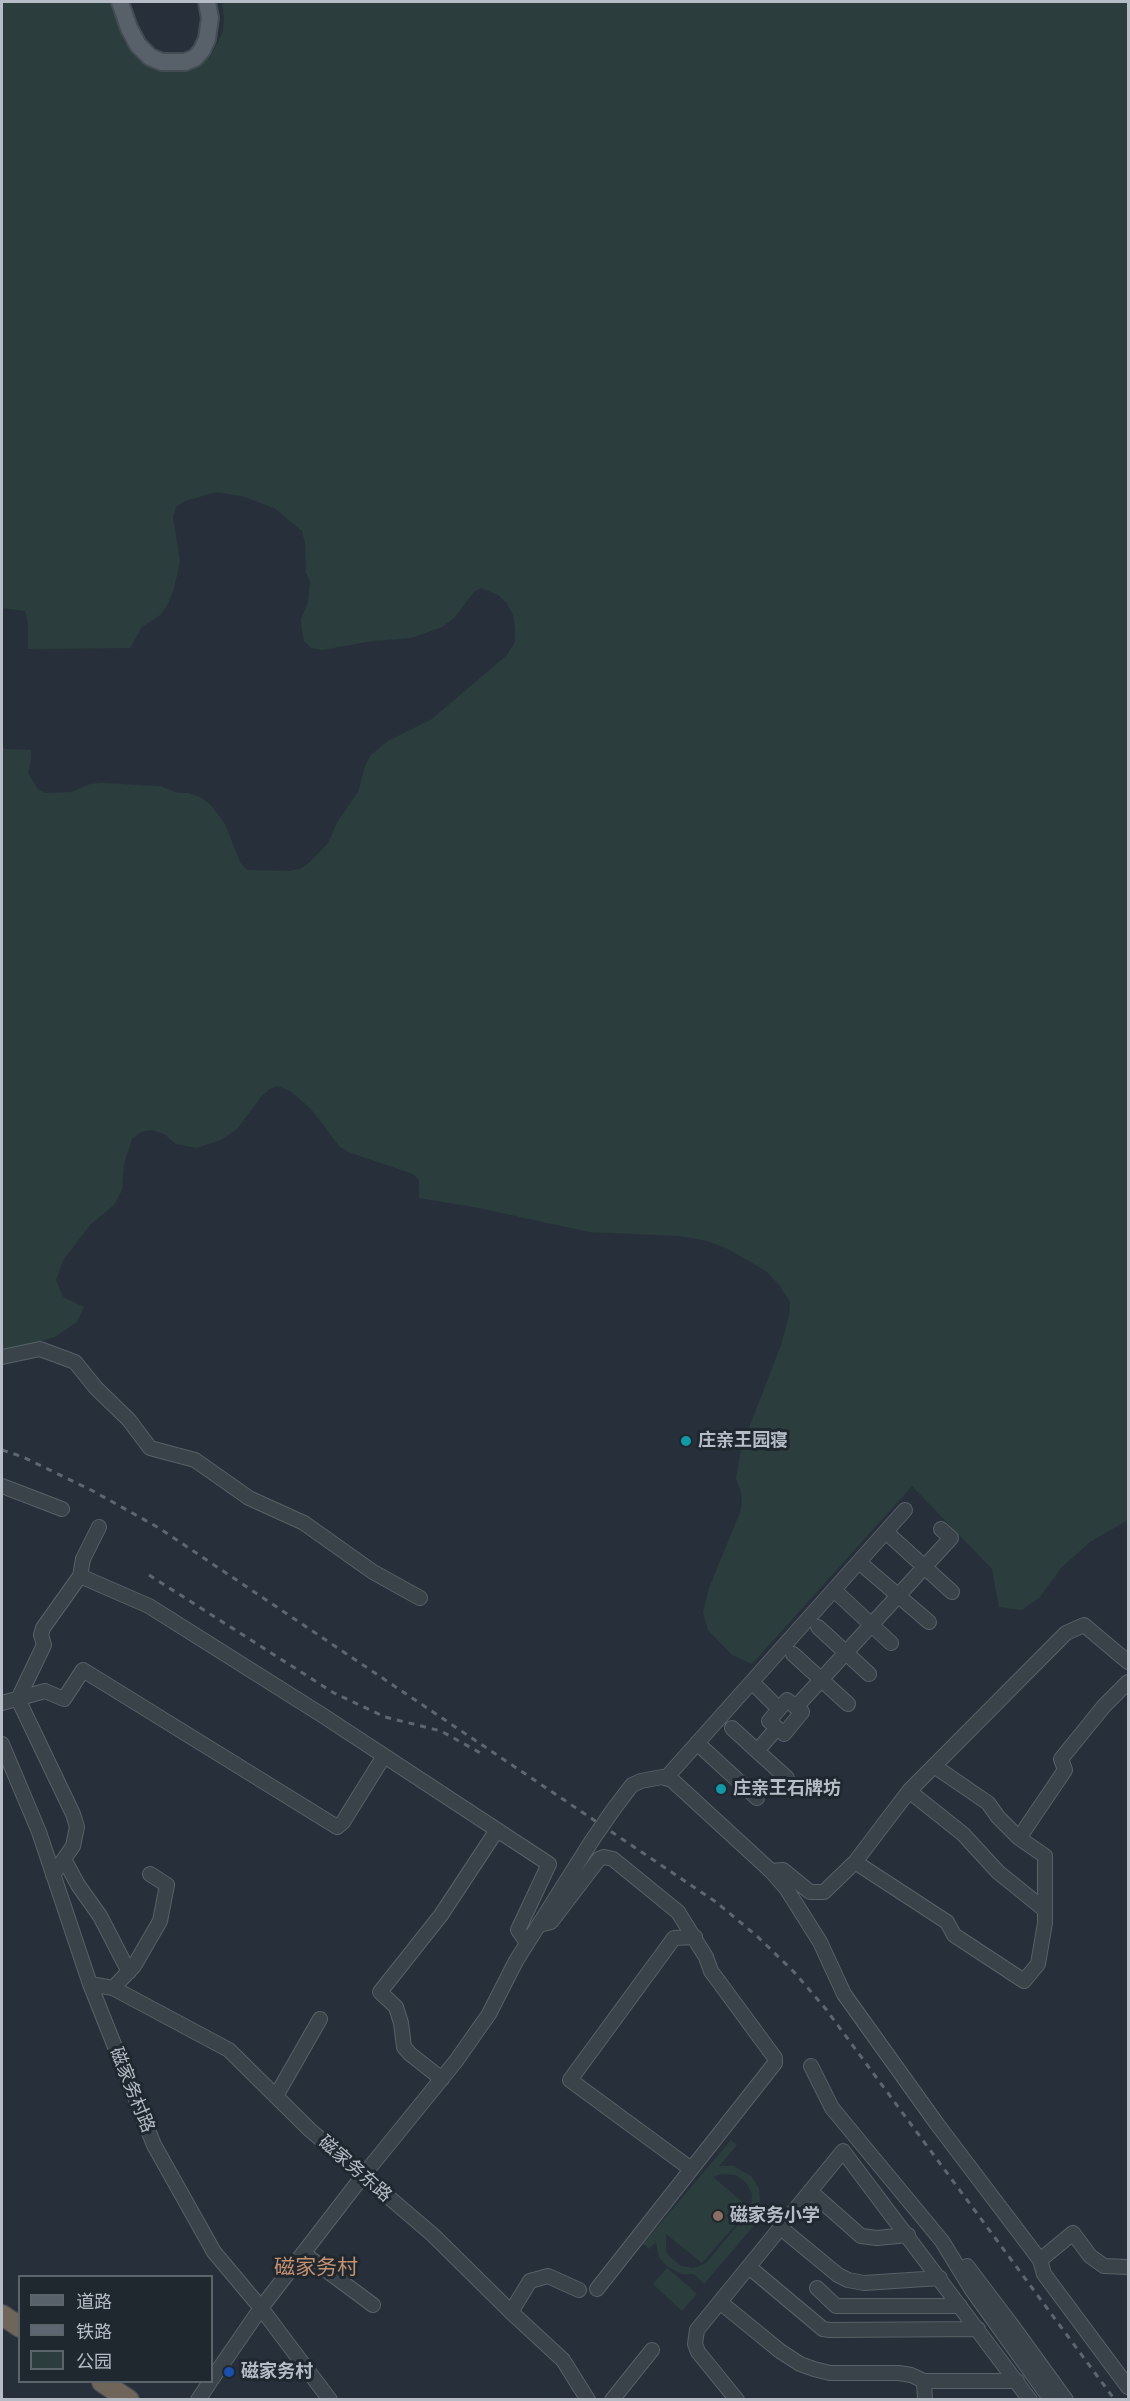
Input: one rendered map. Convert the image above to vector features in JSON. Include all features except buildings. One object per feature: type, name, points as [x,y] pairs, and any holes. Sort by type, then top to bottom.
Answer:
[{"type":"highway","points":[[2,2315],[18,2326]]},
{"type":"highway","points":[[104,2383],[129,2400]]},
{"type":"main road","points":[[120,2],[138,45],[150,57],[162,62],[185,62],[195,58],[202,50],[207,39],[210,18],[207,2]]},
{"type":"street","points":[[2,1357],[40,1349],[75,1362],[96,1388],[129,1420],[150,1448],[195,1460],[249,1498],[304,1523],[373,1572],[420,1598]]},
{"type":"street","points":[[2,1486],[62,1509]]},
{"type":"street","points":[[666,1778],[905,1510]]},
{"type":"street","points":[[18,1699],[44,1645],[41,1635],[42,1628],[80,1576],[83,1559],[99,1527]]},
{"type":"street","points":[[796,1707],[951,1538],[941,1529]]},
{"type":"street","points":[[886,1532],[952,1592]]},
{"type":"street","points":[[859,1562],[929,1622]]},
{"type":"street","points":[[80,1576],[149,1606],[549,1864],[518,1930],[527,1943]]},
{"type":"street","points":[[834,1590],[891,1643]]},
{"type":"street","points":[[771,1871],[783,1870],[810,1892],[824,1892],[855,1862],[909,1791],[1066,1633],[1084,1625],[1128,1662]]},
{"type":"street","points":[[818,1627],[869,1674]]},
{"type":"street","points":[[793,1654],[848,1704]]},
{"type":"street","points":[[2,1703],[45,1691],[64,1700],[83,1670],[337,1827],[343,1822],[384,1756]]},
{"type":"street","points":[[753,1682],[779,1709]]},
{"type":"street","points":[[1019,1838],[1065,1770],[1061,1759],[1104,1706],[1128,1682]]},
{"type":"street","points":[[18,1699],[73,1814],[77,1827],[73,1846],[53,1875]]},
{"type":"street","points":[[788,1700],[802,1713],[784,1734],[769,1721],[779,1709],[788,1700]]},
{"type":"street","points":[[732,1728],[787,1778]]},
{"type":"street","points":[[758,1751],[777,1728]]},
{"type":"street","points":[[697,1743],[757,1798]]},
{"type":"street","name":"磁家务村路","points":[[2,1744],[39,1832],[90,1984],[154,2145],[214,2252],[261,2308],[330,2400]]},
{"type":"street","points":[[855,1862],[947,1922],[954,1935],[1024,1981],[1038,1964],[1046,1923],[1045,1856],[1019,1838],[988,1803],[934,1766]]},
{"type":"street","points":[[213,2377],[261,2308],[442,2079],[489,2014],[538,1924],[613,1810],[632,1785],[651,1778],[666,1778],[672,1780],[771,1871],[786,1888],[820,1942],[844,1994],[937,2124],[1040,2260],[1044,2274],[1128,2387]]},
{"type":"street","points":[[909,1791],[963,1834],[998,1872],[1045,1910]]},
{"type":"street","points":[[442,2079],[410,2055],[404,2047],[396,2007],[380,1992],[441,1915],[497,1830]]},
{"type":"street","points":[[538,1924],[551,1922],[599,1859],[604,1857],[613,1859],[678,1912],[706,1957],[711,1971],[775,2058],[775,2063],[597,2289]]},
{"type":"street","points":[[64,1859],[105,1924],[129,1972]]},
{"type":"street","points":[[113,1988],[129,1972],[160,1921],[167,1885],[150,1874]]},
{"type":"street","points":[[691,2169],[570,2080],[674,1938],[694,1937]]},
{"type":"street","name":"磁家务东路","points":[[90,1984],[113,1988],[229,2050],[363,2177],[433,2235],[563,2360],[588,2400]]},
{"type":"street","points":[[276,2096],[320,2019]]},
{"type":"street","points":[[811,2066],[832,2108],[942,2241],[972,2290],[1051,2400]]},
{"type":"street","points":[[737,2400],[700,2356],[695,2344],[697,2330],[843,2151],[1030,2400]]},
{"type":"street","points":[[810,2191],[861,2236],[877,2238],[908,2235]]},
{"type":"street","points":[[781,2228],[838,2275],[848,2280],[864,2283],[940,2278]]},
{"type":"street","points":[[1040,2260],[1073,2233],[1090,2256],[1104,2266],[1128,2267]]},
{"type":"street","points":[[942,2241],[954,2249],[1066,2400]]},
{"type":"street","points":[[303,2253],[373,2305]]},
{"type":"street","points":[[749,2267],[822,2329],[978,2329]]},
{"type":"street","points":[[511,2312],[530,2281],[548,2276],[579,2290]]},
{"type":"street","points":[[817,2288],[836,2306],[960,2306]]},
{"type":"street","points":[[720,2302],[780,2351],[800,2364],[830,2373],[891,2372],[911,2374],[924,2381],[1017,2382]]},
{"type":"street","points":[[612,2400],[652,2350]]},
{"type":"street","points":[[924,2381],[925,2400]]},
{"type":"street","points":[[198,2400],[209,2383]]},
{"type":"green space","points":[[2,2],[110,2],[124,41],[135,52],[200,62],[210,57],[223,32],[222,2],[1128,2],[1128,1520],[1090,1542],[1061,1568],[1040,1597],[1022,1610],[999,1607],[992,1569],[912,1486],[752,1664],[732,1655],[708,1630],[703,1612],[709,1588],[741,1510],[742,1495],[736,1478],[741,1449],[781,1345],[789,1316],[790,1302],[780,1286],[767,1272],[726,1248],[707,1241],[679,1236],[589,1232],[479,1208],[419,1198],[419,1180],[413,1174],[351,1153],[340,1147],[310,1108],[290,1091],[278,1086],[269,1089],[237,1129],[221,1140],[196,1148],[176,1144],[164,1134],[152,1130],[141,1132],[132,1139],[124,1164],[122,1190],[114,1205],[90,1225],[63,1260],[56,1280],[63,1297],[84,1307],[77,1322],[55,1337],[2,1352],[2,745],[5,749],[31,750],[28,773],[38,789],[46,793],[72,792],[90,784],[102,783],[160,786],[178,793],[200,797],[210,804],[225,824],[240,862],[247,870],[300,869],[328,843],[338,821],[358,792],[365,766],[371,755],[388,741],[432,719],[507,655],[515,642],[515,628],[513,615],[507,603],[498,595],[481,588],[474,592],[454,618],[442,627],[411,638],[372,641],[322,650],[311,648],[304,641],[301,619],[308,602],[310,582],[306,573],[305,543],[302,531],[274,508],[242,496],[216,492],[185,501],[176,507],[173,517],[180,562],[174,588],[168,604],[160,615],[142,627],[130,648],[28,649],[28,621],[25,611],[2,608]]},
{"type":"green space","points":[[731,2140],[737,2145],[719,2166],[734,2166],[751,2176],[759,2188],[760,2203],[768,2209],[704,2284],[694,2274],[682,2274],[668,2267],[659,2257],[656,2242],[649,2249],[643,2244]],"holes":[[[722,2174],[735,2175],[746,2182],[752,2194],[751,2209],[706,2263],[694,2268],[681,2266],[666,2251],[666,2234],[702,2263],[750,2208],[713,2177]]]},
{"type":"green space","points":[[667,2268],[697,2294],[682,2311],[653,2284]]},
{"type":"railway","points":[[2,1450],[23,1457],[93,1491],[159,1528],[716,1902],[758,1937],[794,1972],[825,2008],[1115,2400]]},
{"type":"railway","points":[[149,1575],[334,1693],[385,1717],[441,1731],[484,1755]]},
{"type":"place","name":"庄亲王园寝","points":[[686,1441]]},
{"type":"place","name":"庄亲王石牌坊","points":[[721,1789]]},
{"type":"place","name":"磁家务小学","points":[[718,2216]]},
{"type":"place","name":"磁家务村","points":[[229,2372]]},
{"type":"district","name":"磁家务村","points":[[316,2268]]}]
